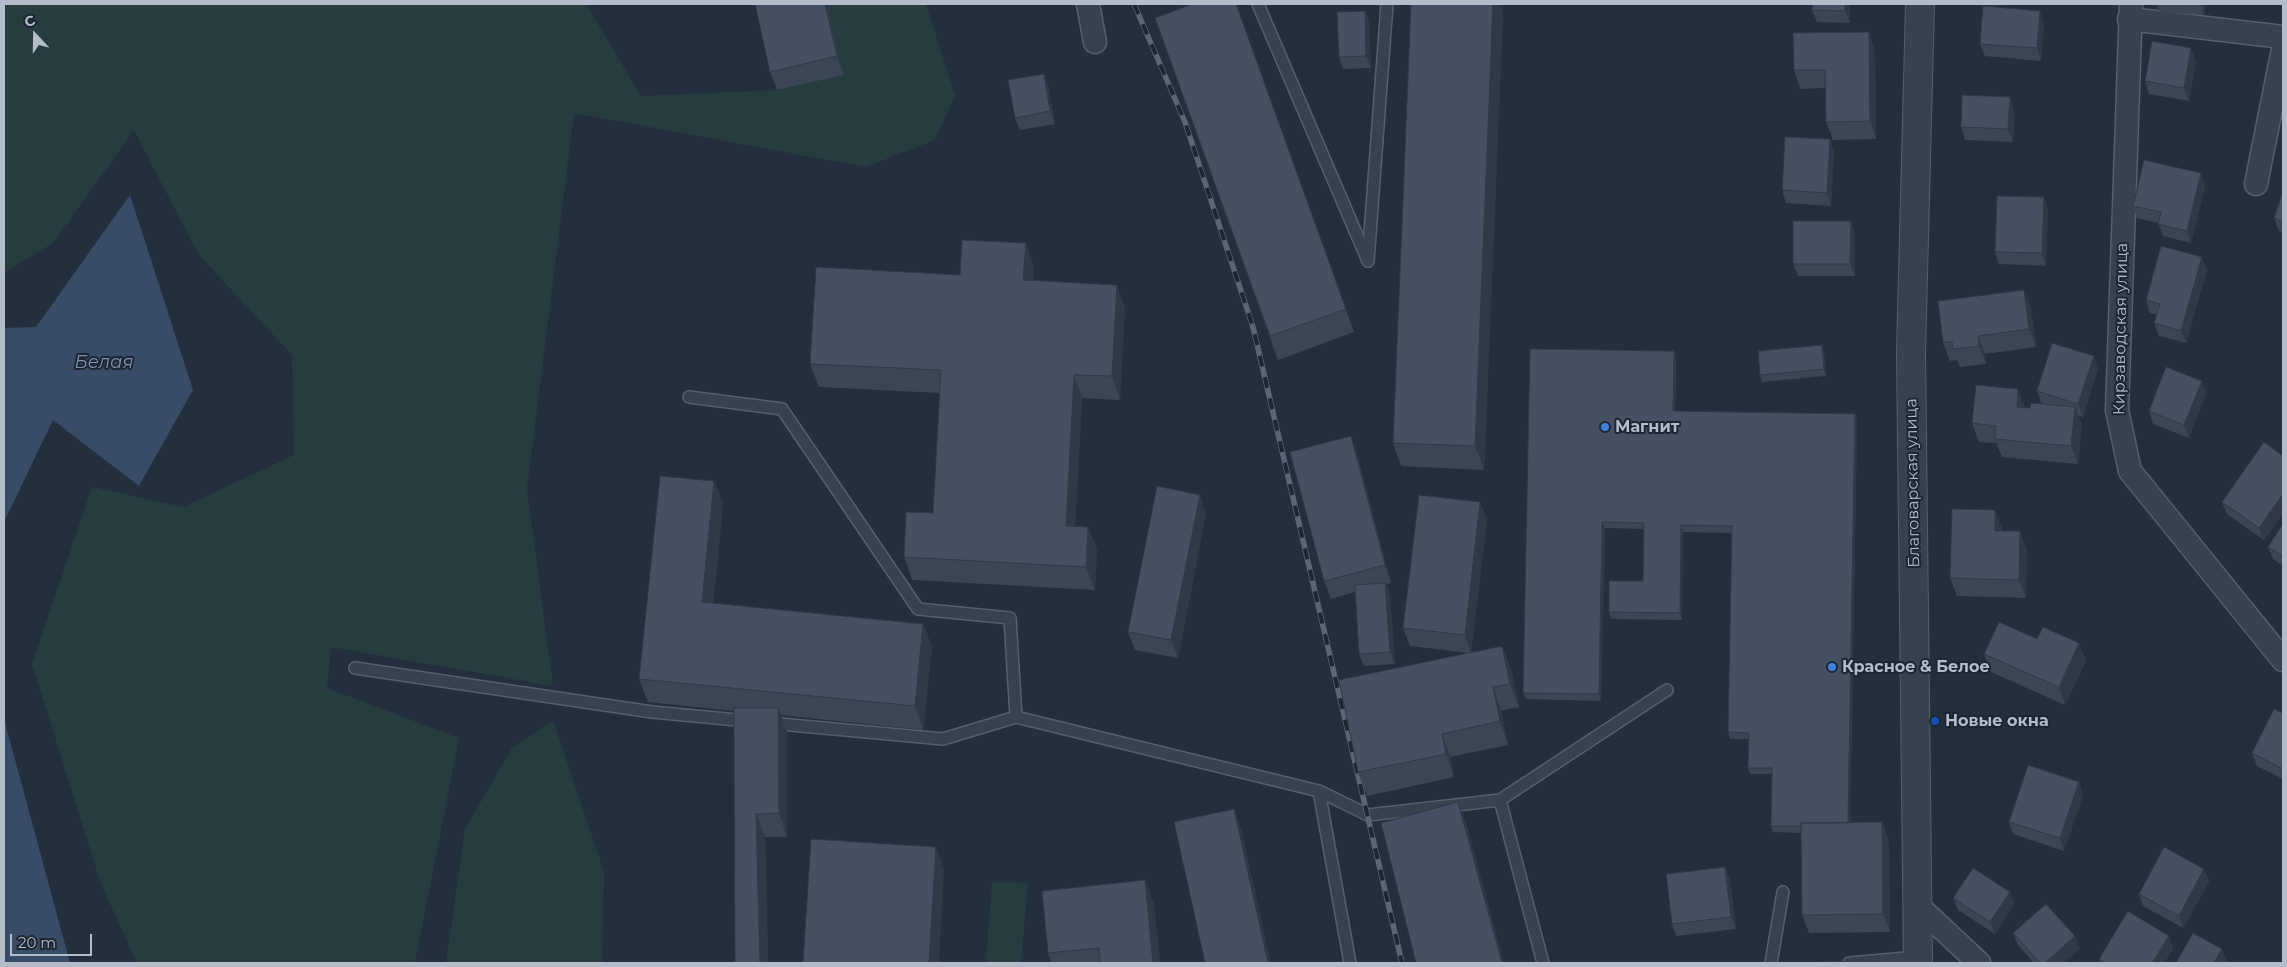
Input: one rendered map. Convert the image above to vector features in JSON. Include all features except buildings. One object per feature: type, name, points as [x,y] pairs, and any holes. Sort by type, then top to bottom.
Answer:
[{"type":"street","points":[[1088,4],[1095,42]]},
{"type":"street","name":"Благоварская улица","points":[[1918,960],[1911,352],[1920,4]]},
{"type":"street","points":[[2130,12],[2283,38]]},
{"type":"street","name":"Кирзаводская улица","points":[[2130,12],[2117,410],[2130,472],[2283,660]]},
{"type":"street","points":[[2256,184],[2283,48]]},
{"type":"street","points":[[1918,906],[1979,963]]},
{"type":"lane","points":[[1258,4],[1368,261],[1387,4]]},
{"type":"lane","points":[[689,397],[782,409],[918,609],[1010,618],[1016,716]]},
{"type":"lane","points":[[355,668],[652,712],[944,739],[1016,716],[1319,791],[1368,816],[1500,800],[1667,690]]},
{"type":"lane","points":[[1319,791],[1350,963]]},
{"type":"lane","points":[[1500,800],[1543,963]]},
{"type":"lane","points":[[1772,963],[1783,892]]},
{"type":"lane","points":[[1849,963],[1918,960]]},
{"type":"green space","points":[[4,4],[586,4],[641,96],[777,90],[843,75],[828,4],[926,4],[955,95],[935,140],[866,167],[574,113],[527,489],[553,686],[331,647],[327,688],[459,738],[415,963],[137,963],[101,884],[32,664],[92,487],[183,507],[294,455],[292,355],[198,254],[134,130],[53,243],[4,273]]},
{"type":"green space","points":[[553,720],[604,872],[602,963],[446,963],[465,829],[512,748]]},
{"type":"green space","points":[[992,882],[1028,883],[1021,963],[986,963]]},
{"type":"water","name":"Белая","points":[[130,195],[193,390],[139,486],[53,420],[4,522],[4,328],[36,327]]},
{"type":"water","points":[[4,719],[70,963],[4,963]]},
{"type":"railway","points":[[1134,4],[1185,122],[1253,327],[1402,963]]},
{"type":"place","name":"Магнит","points":[[1605,427]]},
{"type":"place","name":"Красное & Белое","points":[[1832,667]]},
{"type":"place","name":"Новые окна","points":[[1935,721]]}]
